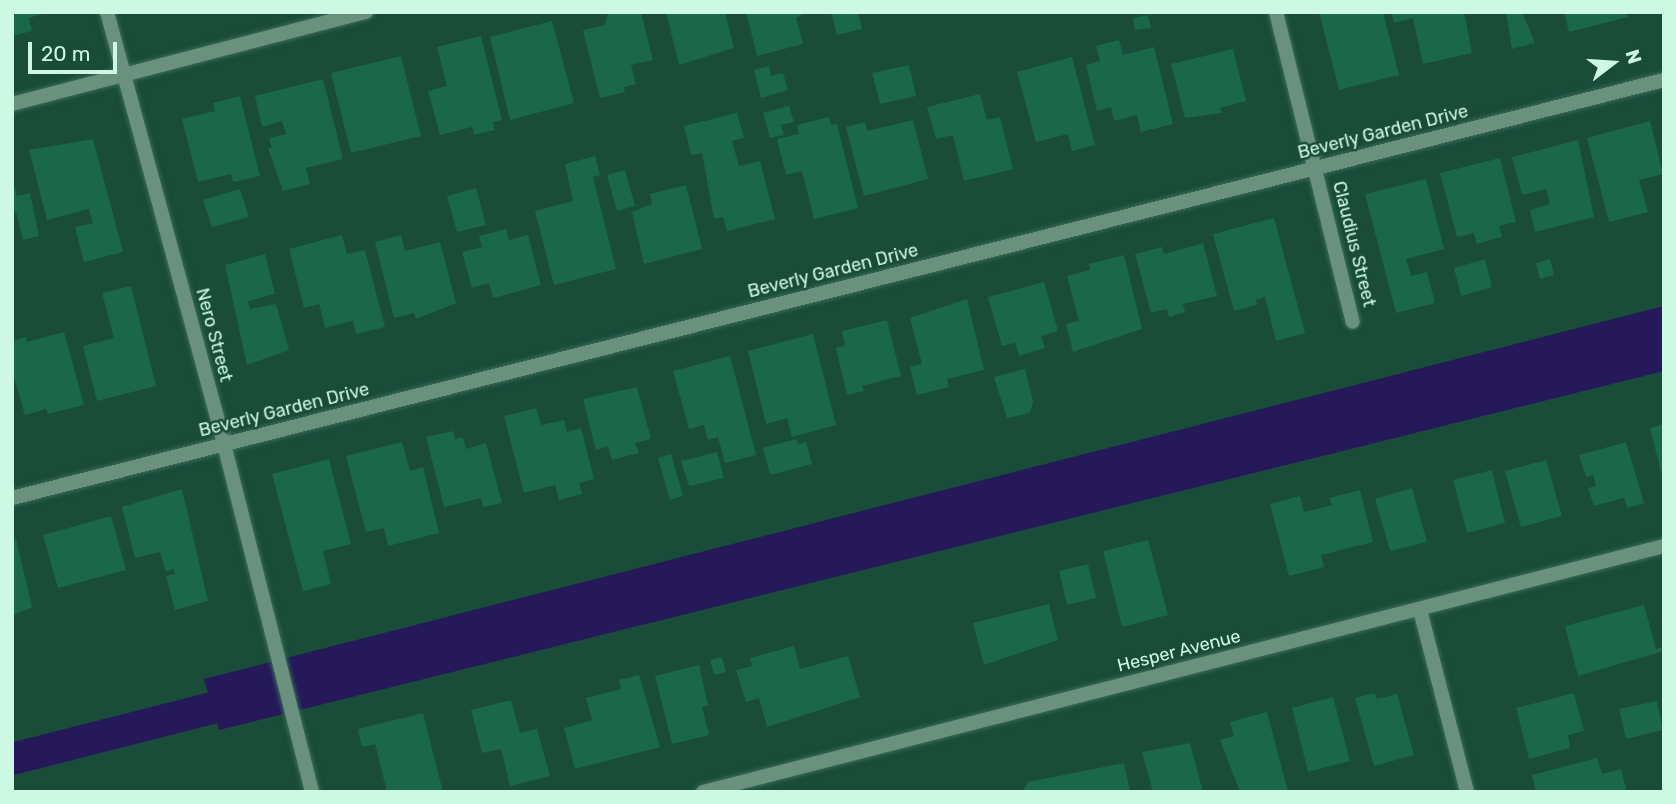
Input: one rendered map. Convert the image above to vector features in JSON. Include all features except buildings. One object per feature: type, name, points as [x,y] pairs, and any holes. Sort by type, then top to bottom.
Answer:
[{"type":"street","name":"Nero Street","points":[[107,12],[224,444],[312,792]]},
{"type":"street","points":[[12,104],[366,12]]},
{"type":"street","name":"Claudius Street","points":[[1276,12],[1353,321]]},
{"type":"street","name":"Beverly Garden Drive","points":[[12,498],[1664,80]]},
{"type":"street","name":"Hesper Avenue","points":[[703,792],[1420,610],[1664,545]]},
{"type":"street","points":[[1420,610],[1467,792]]},
{"type":"shaded area","points":[[1664,306],[1664,371],[219,730],[204,679]]},
{"type":"waterway","points":[[12,759],[255,697]]}]
